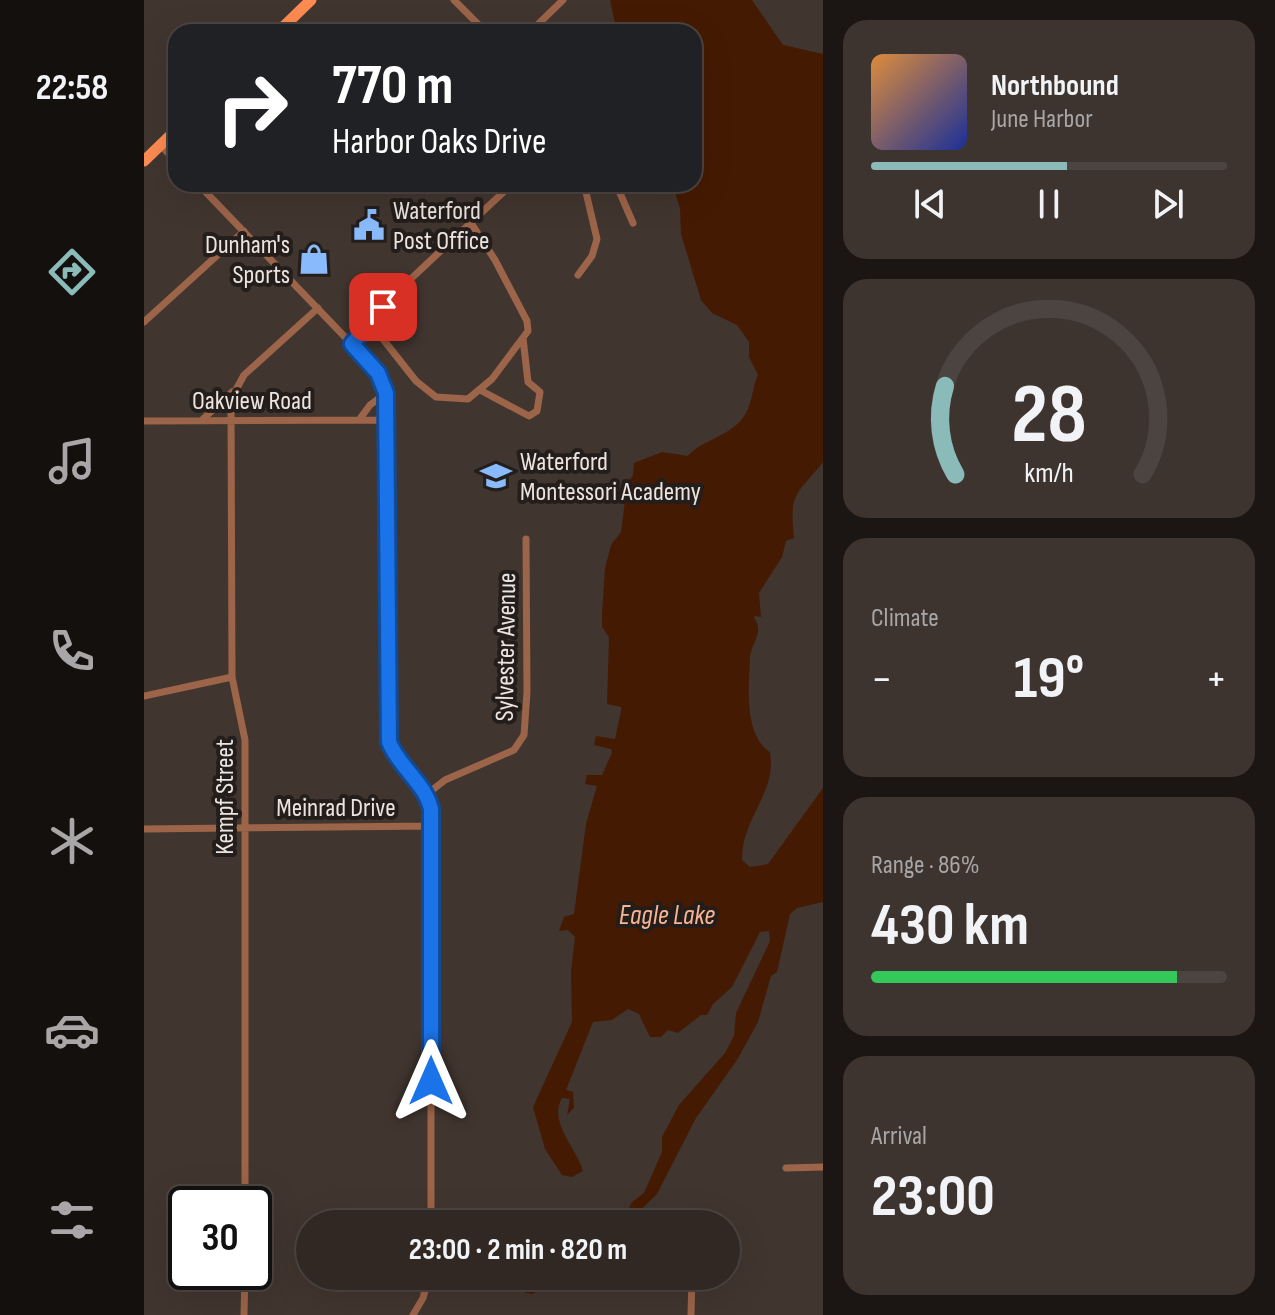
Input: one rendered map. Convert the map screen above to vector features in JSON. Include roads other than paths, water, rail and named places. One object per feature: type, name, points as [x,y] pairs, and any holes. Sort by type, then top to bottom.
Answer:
[{"type":"main road","points":[[286,24],[311,0]]},
{"type":"main road","points":[[144,161],[168,138]]},
{"type":"street","points":[[454,0],[478,24]]},
{"type":"street","points":[[538,24],[563,0]]},
{"type":"street","points":[[160,145],[168,153]]},
{"type":"street","points":[[206,192],[378,373],[386,393],[388,729],[394,755],[426,795],[432,826],[431,1210]]},
{"type":"street","points":[[352,344],[399,290],[504,192]]},
{"type":"street","points":[[578,275],[592,256],[597,239],[586,192]]},
{"type":"street","points":[[619,192],[633,223]]},
{"type":"street","points":[[371,324],[416,381],[436,397],[468,399],[480,390],[528,331],[517,298],[471,223]]},
{"type":"street","points":[[144,322],[244,231]]},
{"type":"street","points":[[202,420],[233,391],[244,375],[318,308]]},
{"type":"street","points":[[480,390],[529,416],[537,411],[540,392],[528,382],[523,338]]},
{"type":"street","name":"Kempf Street","points":[[233,391],[232,677],[244,728],[245,1186]]},
{"type":"street","points":[[359,420],[370,405],[386,393]]},
{"type":"street","name":"Oakview Road","points":[[144,421],[388,420]]},
{"type":"street","name":"Sylvester Avenue","points":[[426,795],[445,780],[514,750],[524,735],[527,692],[526,539]]},
{"type":"street","points":[[144,696],[232,677]]},
{"type":"street","name":"Meinrad Drive","points":[[144,829],[432,826]]},
{"type":"street","points":[[786,1168],[823,1167]]},
{"type":"street","points":[[244,1315],[245,1290]]},
{"type":"street","points":[[413,1315],[425,1290]]},
{"type":"street","points":[[691,1315],[692,1290]]},
{"type":"water","name":"Eagle Lake","points":[[610,0],[752,0],[783,45],[823,54],[823,462],[796,496],[794,538],[786,541],[782,557],[759,593],[761,617],[754,616],[758,631],[750,657],[750,709],[755,734],[770,752],[771,767],[769,780],[747,830],[742,860],[750,867],[768,864],[823,788],[823,902],[797,908],[790,914],[777,972],[771,976],[758,1022],[737,1060],[696,1118],[657,1194],[640,1210],[628,1210],[632,1202],[644,1193],[662,1152],[662,1137],[679,1105],[725,1053],[734,1036],[736,1013],[770,941],[769,931],[760,932],[732,987],[713,1004],[707,1015],[701,1015],[678,1033],[668,1030],[661,1037],[650,1037],[639,1014],[628,1009],[612,1020],[593,1022],[566,1090],[573,1092],[574,1108],[567,1115],[570,1099],[562,1098],[559,1107],[561,1126],[583,1171],[572,1177],[562,1175],[545,1149],[533,1107],[572,1022],[571,972],[575,937],[568,930],[559,931],[564,917],[574,914],[586,824],[597,786],[585,784],[587,775],[602,775],[612,753],[611,749],[594,745],[596,736],[615,739],[621,711],[621,707],[607,704],[609,637],[602,627],[605,568],[611,545],[621,532],[627,485],[633,475],[634,463],[662,452],[688,456],[734,427],[748,408],[758,375],[749,357],[749,342],[737,325],[712,313],[701,300],[681,234],[680,208],[675,192],[702,192],[702,24],[615,24]]},
{"type":"place","name":"Waterford Post Office","points":[[369,225]]},
{"type":"place","name":"Dunham's Sports","points":[[314,259]]},
{"type":"place","name":"Waterford Montessori Academy","points":[[496,476]]}]
